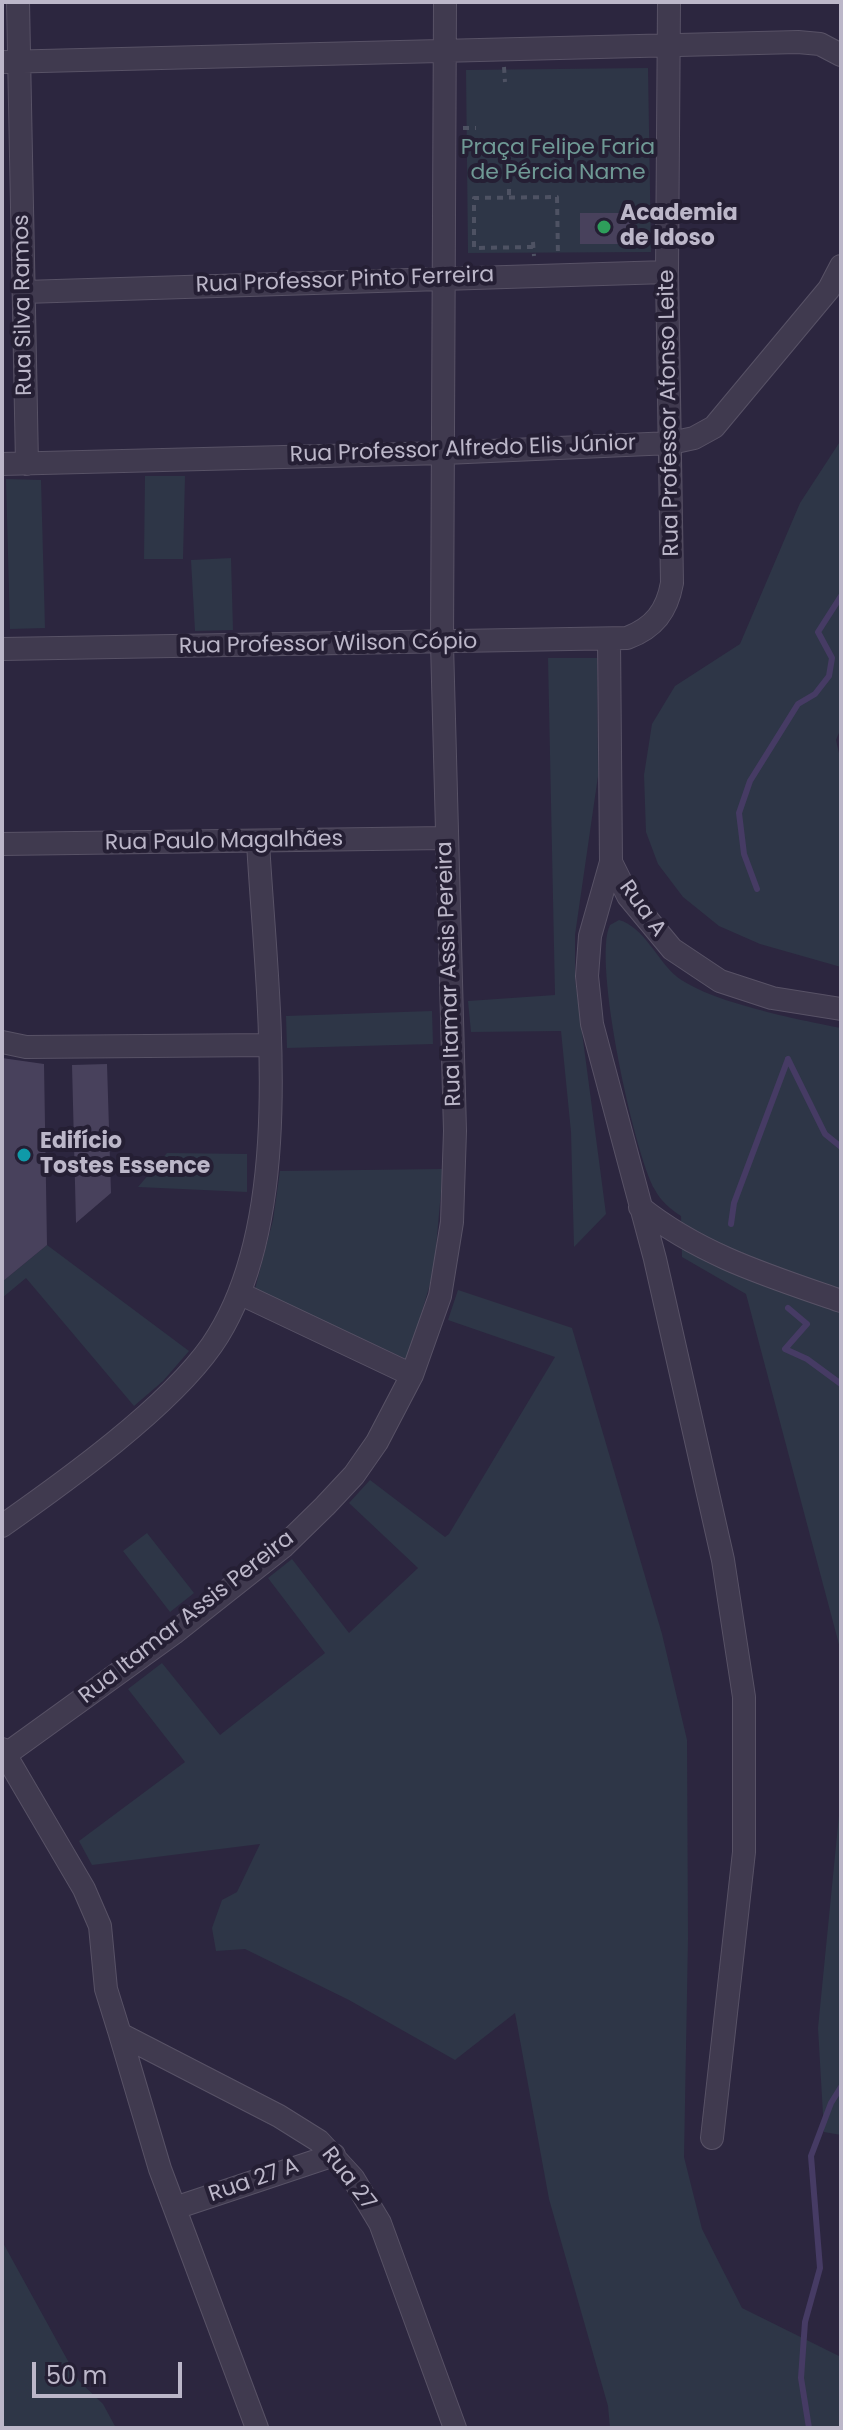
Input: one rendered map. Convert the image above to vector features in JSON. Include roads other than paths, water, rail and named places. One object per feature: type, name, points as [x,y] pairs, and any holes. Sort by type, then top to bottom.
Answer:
[{"type":"street","name":"Rua Silva Ramos","points":[[18,2],[10,62],[24,292],[27,464]]},
{"type":"street","name":"Rua Itamar Assis Pereira","points":[[4,1752],[174,1633],[284,1546],[354,1475],[377,1442],[412,1375],[440,1296],[452,1222],[455,1131],[442,644],[445,2]]},
{"type":"street","name":"Rua Professor Afonso Leite","points":[[650,627],[665,605],[672,583],[667,272],[669,2]]},
{"type":"street","points":[[10,62],[798,42],[820,44],[841,55]]},
{"type":"street","name":"Rua Professor Alfredo Elis Júnior","points":[[2,464],[445,453],[671,443],[694,438],[714,427],[829,289],[841,266]]},
{"type":"street","name":"Rua Professor Pinto Ferreira","points":[[24,292],[667,272]]},
{"type":"street","name":"Rua Professor Wilson Cópio","points":[[2,649],[609,639],[627,638],[650,627]]},
{"type":"street","name":"Rua A","points":[[609,639],[611,862],[639,913],[663,940],[696,968],[748,992],[841,1009]]},
{"type":"street","name":"Rua Paulo Magalhães","points":[[2,844],[445,838]]},
{"type":"street","points":[[2,1526],[173,1389],[211,1346],[241,1294],[257,1239],[266,1185],[269,1045],[258,842]]},
{"type":"street","points":[[611,862],[590,936],[588,998],[597,1052],[640,1207],[723,1560],[744,1697],[744,1852],[712,2138]]},
{"type":"street","points":[[2,1042],[26,1047],[269,1045]]},
{"type":"street","points":[[640,1207],[677,1235],[711,1254],[841,1301]]},
{"type":"street","points":[[241,1294],[412,1375]]},
{"type":"street","points":[[4,1752],[100,1926],[106,1989],[148,2133],[257,2428]]},
{"type":"street","name":"Rua 27","points":[[120,2034],[279,2116],[334,2155],[368,2199],[380,2223],[455,2428]]},
{"type":"street","name":"Rua 27 A","points":[[175,2208],[334,2155]]},
{"type":"waterway","points":[[757,889],[744,854],[739,813],[750,781],[798,704],[815,694],[829,676],[832,658],[818,632],[841,596]]},
{"type":"waterway","points":[[788,1059],[825,1134],[841,1147]]},
{"type":"waterway","points":[[731,1224],[734,1203],[788,1059]]},
{"type":"waterway","points":[[788,1308],[807,1324],[785,1349],[807,1359],[841,1384]]},
{"type":"waterway","points":[[809,2428],[801,2378],[805,2322],[820,2268],[811,2156],[831,2103],[841,2087]]},
{"type":"place","name":"Academia de Idoso","points":[[604,227]]},
{"type":"place","name":"Edifício Tostes Essence","points":[[24,1155]]},
{"type":"park label","name":"Praça Felipe Faria de Pércia Name","points":[[558,160]]}]
